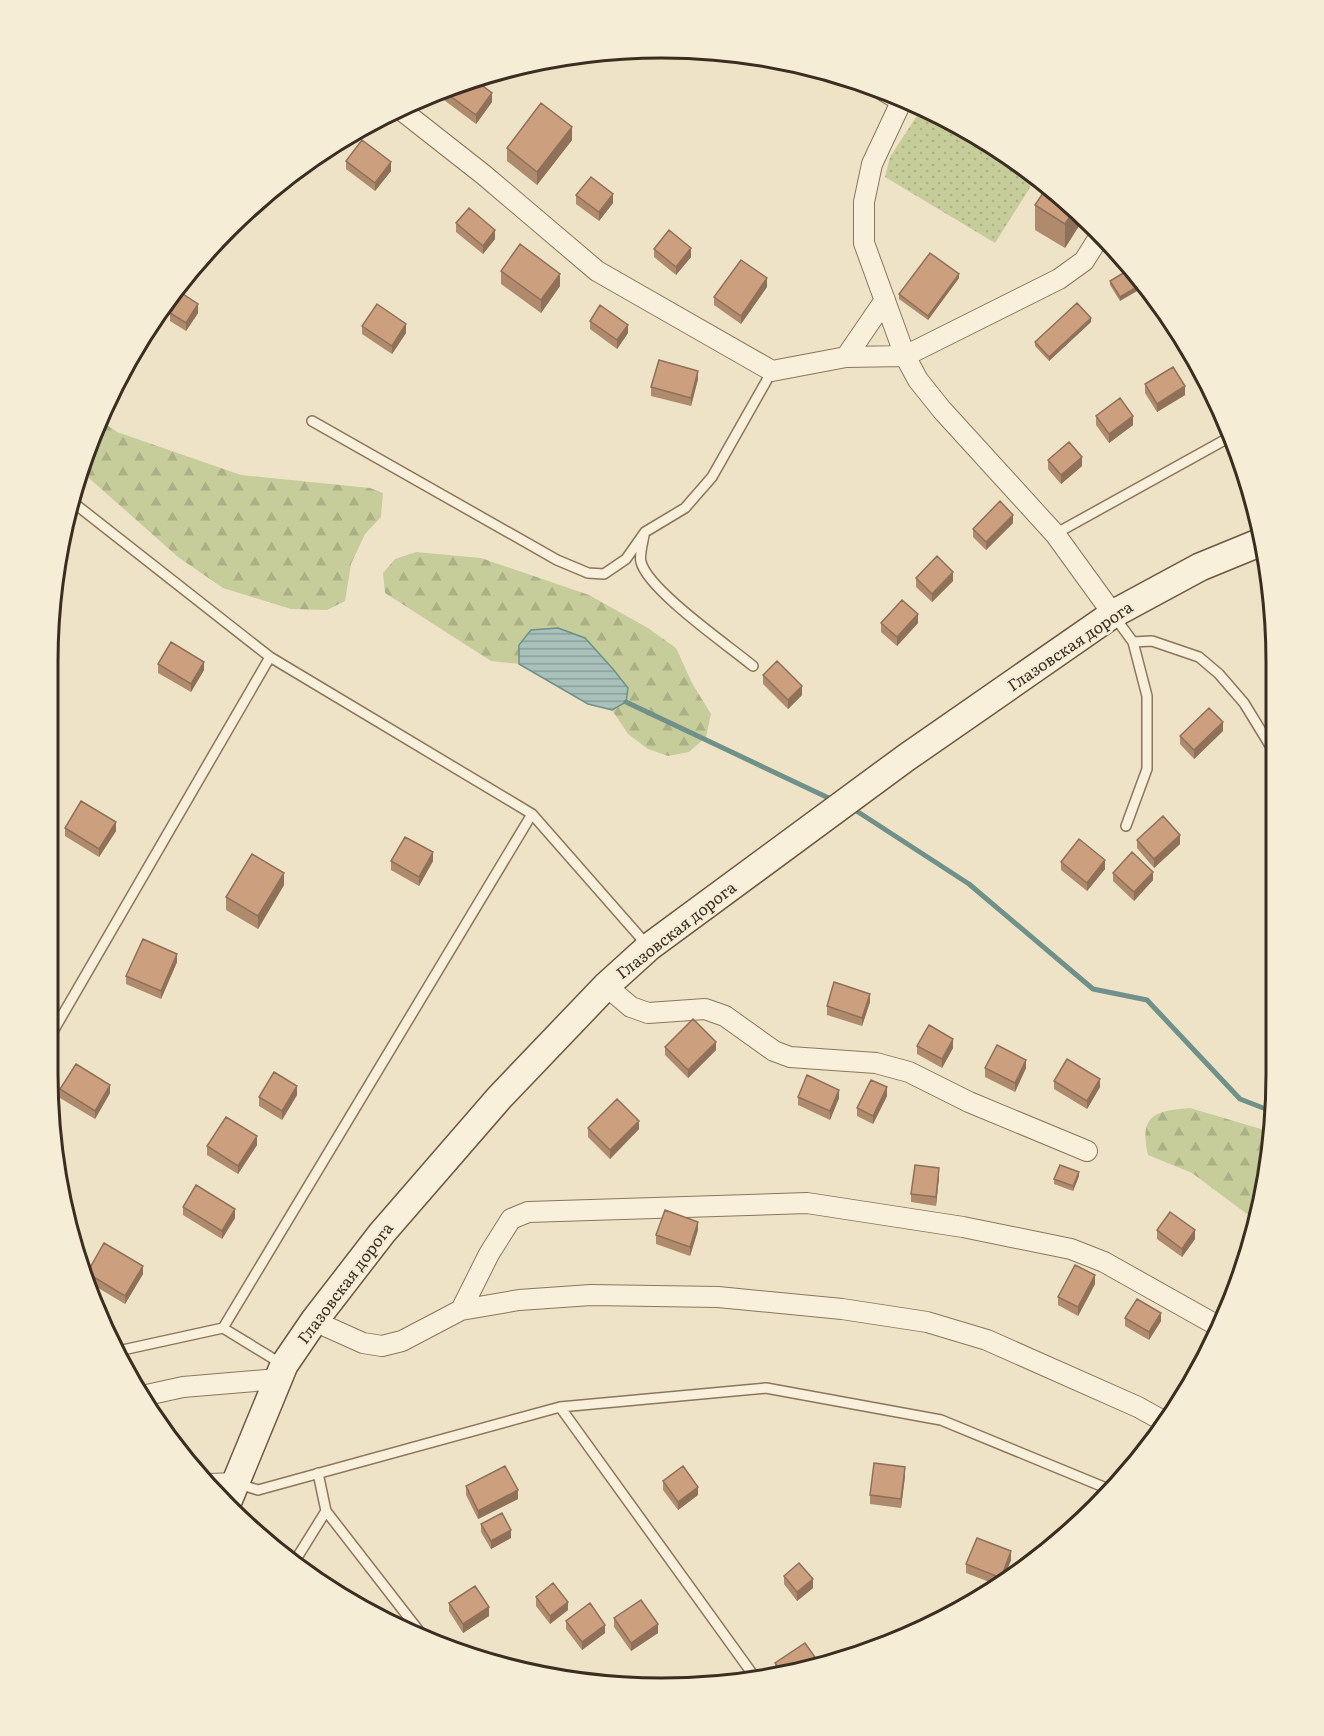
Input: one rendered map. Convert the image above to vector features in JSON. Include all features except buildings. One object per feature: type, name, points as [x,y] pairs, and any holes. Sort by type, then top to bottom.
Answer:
[{"type":"street","points":[[899,107],[872,164],[864,202],[864,243],[905,356],[918,380],[942,410],[1055,534],[1113,614]]},
{"type":"street","points":[[408,115],[484,175],[597,271],[772,371],[846,357],[905,356],[1059,279],[1084,261],[1096,242]]},
{"type":"street","points":[[846,357],[885,300]]},
{"type":"street","name":"Глазовская дорога","points":[[232,1495],[281,1372],[314,1321],[389,1224],[499,1098],[606,986],[649,947],[907,757],[1113,614],[1200,567],[1254,545]]},
{"type":"street","points":[[606,986],[631,1007],[648,1013],[705,1009],[725,1016],[774,1051],[790,1057],[876,1063],[909,1072],[969,1102],[1087,1151]]},
{"type":"street","points":[[461,1310],[489,1254],[511,1219],[528,1212],[807,1203],[963,1227],[1071,1249],[1104,1262],[1212,1322]]},
{"type":"street","points":[[314,1321],[363,1342],[382,1346],[402,1341],[461,1310],[519,1300],[591,1295],[718,1296],[842,1309],[927,1322],[987,1340],[1158,1418]]},
{"type":"street","points":[[151,1394],[281,1372]]},
{"type":"lane","points":[[312,420],[557,560],[588,573],[604,574],[626,559],[645,532],[685,508],[712,477],[772,371]]},
{"type":"lane","points":[[1055,534],[1223,441]]},
{"type":"lane","points":[[79,507],[270,657],[532,813],[649,947]]},
{"type":"lane","points":[[645,532],[640,562],[650,578],[665,596],[753,666]]},
{"type":"lane","points":[[1113,614],[1133,642],[1147,696],[1147,770],[1126,826]]},
{"type":"lane","points":[[1133,642],[1152,641],[1199,657],[1219,674],[1244,703],[1266,739]]},
{"type":"lane","points":[[58,1023],[270,657]]},
{"type":"lane","points":[[125,1349],[223,1328],[532,813]]},
{"type":"lane","points":[[223,1328],[281,1372]]},
{"type":"lane","points":[[232,1495],[258,1490],[560,1407],[766,1388],[941,1420],[1102,1486]]},
{"type":"lane","points":[[560,1407],[750,1671]]},
{"type":"lane","points":[[318,1473],[326,1511],[413,1624]]},
{"type":"lane","points":[[298,1555],[326,1511]]},
{"type":"green space","points":[[917,115],[964,139],[1032,185],[995,243],[885,177],[890,157]]},
{"type":"green space","points":[[107,425],[117,432],[241,475],[370,488],[383,493],[381,517],[365,534],[351,564],[345,601],[327,610],[291,609],[223,588],[178,557],[88,477]]},
{"type":"green space","points":[[416,552],[481,558],[589,595],[648,628],[676,648],[692,683],[711,714],[706,737],[689,752],[668,756],[648,749],[628,734],[612,710],[626,702],[519,645],[519,664],[491,661],[385,593],[383,573],[395,559]]},
{"type":"green space","points":[[1190,1108],[1262,1129],[1249,1215],[1192,1173],[1148,1155],[1146,1131],[1148,1123],[1152,1118],[1167,1111]]},
{"type":"water","points":[[558,628],[585,638],[628,688],[626,702],[612,710],[588,704],[519,664],[519,645],[531,630]]},
{"type":"waterway","points":[[626,702],[835,801]]},
{"type":"waterway","points":[[852,808],[969,884],[1093,989],[1147,1000],[1240,1099],[1264,1108]]}]
